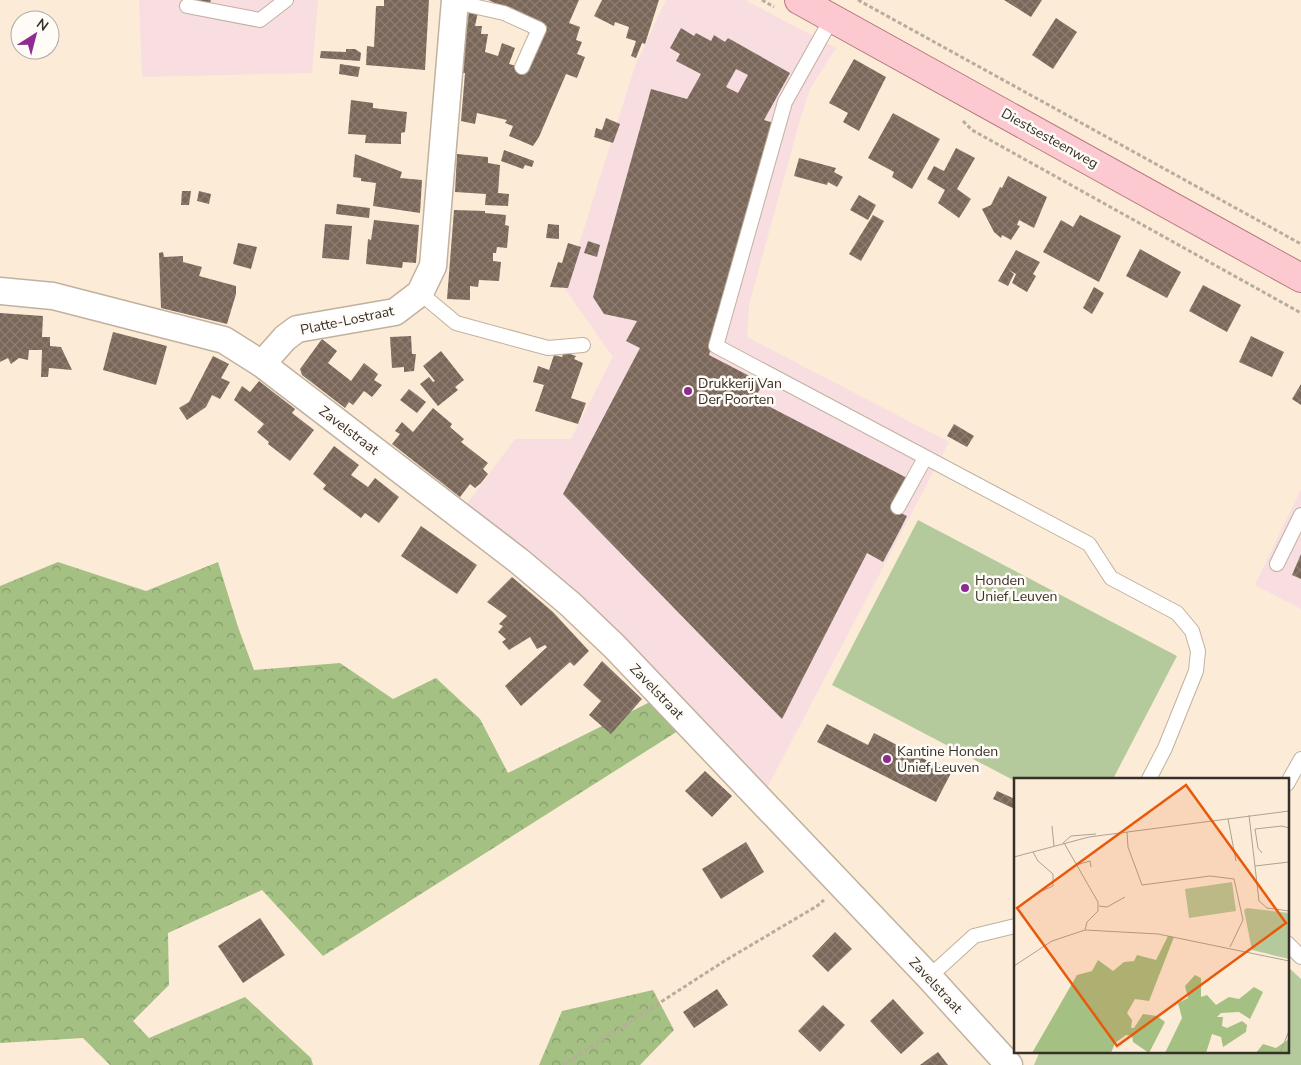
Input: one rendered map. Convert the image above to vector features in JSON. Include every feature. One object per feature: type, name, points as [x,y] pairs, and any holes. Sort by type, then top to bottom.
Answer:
[{"type":"main road","name":"Diestsesteenweg","points":[[799,0],[1301,278]]},
{"type":"street","name":"Platte-Lostraat","points":[[262,364],[284,338],[297,329],[395,312],[420,293],[433,266],[455,1]]},
{"type":"street","points":[[0,291],[52,296],[224,340],[262,364]]},
{"type":"street","name":"Zavelstraat","points":[[262,364],[476,527],[570,604],[615,647],[841,884],[1009,1065]]},
{"type":"lane","points":[[187,6],[260,20],[286,0]]},
{"type":"lane","name":"Platte-Lostraat","points":[[455,1],[504,13],[540,29],[522,67]]},
{"type":"lane","points":[[832,18],[785,102],[716,346],[1089,544],[1111,578],[1177,613],[1192,631],[1198,651],[1196,671],[1165,748],[1150,778]]},
{"type":"lane","points":[[420,293],[456,322],[548,348],[584,345]]},
{"type":"lane","points":[[898,507],[925,458]]},
{"type":"lane","points":[[1277,564],[1301,515]]},
{"type":"lane","points":[[1288,782],[1301,759]]},
{"type":"lane","points":[[929,977],[974,936],[1014,926]]},
{"type":"lane","points":[[1288,944],[1301,957]]},
{"type":"path","points":[[858,0],[1301,244]]},
{"type":"path","points":[[563,1065],[726,960],[817,906],[841,884]]},
{"type":"shaded area","points":[[139,0],[318,0],[312,73],[142,77]]},
{"type":"shaded area","points":[[666,0],[745,0],[836,48],[810,89],[799,123],[749,305],[747,337],[949,442],[767,788],[657,671],[582,596],[465,506],[515,439],[571,439],[613,357],[565,289],[635,66]]},
{"type":"shaded area","points":[[1301,489],[1301,609],[1255,585]]},
{"type":"green space","name":"Honden Unief Leuven","points":[[918,520],[1177,656],[1114,778],[1014,778],[1014,780],[832,685]]},
{"type":"green space","points":[[58,562],[146,591],[218,562],[238,627],[254,670],[340,663],[393,699],[436,678],[480,719],[508,773],[662,696],[689,724],[323,956],[262,890],[168,933],[169,985],[133,1021],[149,1038],[245,997],[311,1058],[313,1065],[110,1065],[83,1038],[0,1043],[0,586]]},
{"type":"green space","points":[[1288,967],[1301,979],[1301,1065],[1034,1065],[1040,1052],[1288,1052]]},
{"type":"green space","points":[[653,990],[674,1030],[640,1065],[539,1065],[562,1011]]},
{"type":"building","points":[[183,0],[211,0],[208,9]]},
{"type":"building","points":[[384,0],[429,0],[425,70],[366,65],[367,46],[374,47],[376,6],[384,6]]},
{"type":"building","points":[[488,0],[579,0],[569,23],[580,27],[576,40],[582,42],[577,54],[585,57],[577,78],[566,74],[539,137],[533,146],[509,136],[513,126],[505,123],[507,120],[477,113],[475,124],[461,121],[465,73],[461,73],[469,11],[478,12],[475,26],[482,26],[481,34],[488,34],[485,52],[498,56],[502,43],[515,48],[509,64],[528,69],[547,26]]},
{"type":"building","points":[[602,0],[659,0],[645,44],[642,43],[636,58],[631,56],[636,41],[626,38],[629,27],[615,22],[614,26],[594,16]]},
{"type":"building","points":[[1004,0],[1042,0],[1031,17]]},
{"type":"building","points":[[1056,18],[1077,32],[1053,69],[1032,55]]},
{"type":"building","name":"Drukkerij Van Der Poorten","points":[[681,28],[694,36],[696,33],[711,41],[714,35],[725,42],[728,38],[790,73],[764,120],[774,123],[709,355],[763,383],[755,399],[907,478],[893,509],[907,516],[899,532],[883,562],[867,553],[782,719],[563,494],[640,348],[626,341],[637,321],[604,314],[593,297],[651,89],[687,99],[701,74],[676,61],[680,54],[670,48]],"holes":[[[736,69],[748,75],[738,93],[726,87]]]},
{"type":"building","points":[[346,49],[355,49],[361,53],[360,61],[320,58],[321,51],[346,52]]},
{"type":"building","points":[[854,59],[886,77],[859,131],[843,122],[848,113],[829,103]]},
{"type":"building","points":[[340,64],[360,67],[358,77],[339,74]]},
{"type":"building","points":[[351,100],[373,103],[373,108],[407,112],[405,132],[401,133],[401,144],[365,143],[366,135],[348,134]]},
{"type":"building","points":[[893,113],[940,139],[912,189],[892,177],[894,172],[868,158]]},
{"type":"building","points":[[606,118],[620,124],[613,143],[594,137],[596,128],[602,130]]},
{"type":"building","points":[[956,148],[975,158],[957,189],[971,199],[959,218],[938,203],[945,190],[927,179],[934,166],[944,171]]},
{"type":"building","points":[[504,150],[534,161],[532,167],[525,165],[523,169],[501,161]]},
{"type":"building","points":[[355,154],[402,172],[400,178],[422,180],[420,213],[373,206],[376,183],[361,181],[361,178],[353,177]]},
{"type":"building","points":[[457,154],[488,157],[488,163],[500,165],[498,193],[509,194],[508,206],[485,205],[486,194],[455,192]]},
{"type":"building","points":[[799,158],[836,168],[834,172],[843,177],[837,187],[828,182],[827,185],[794,176]]},
{"type":"building","points":[[1008,176],[1047,197],[1034,228],[1019,220],[1017,225],[1020,226],[1011,240],[1002,235],[1001,238],[994,232],[982,209],[991,205]]},
{"type":"building","points":[[182,191],[191,191],[189,205],[181,205]]},
{"type":"building","points":[[199,191],[211,194],[209,204],[197,201]]},
{"type":"building","points":[[859,195],[876,205],[868,220],[850,210]]},
{"type":"building","points":[[337,204],[370,208],[369,218],[336,214]]},
{"type":"building","points":[[454,210],[485,211],[485,213],[506,215],[505,225],[509,226],[507,248],[497,247],[496,253],[493,253],[493,261],[501,262],[499,281],[479,280],[478,287],[470,286],[470,300],[447,299]]},
{"type":"building","points":[[873,215],[884,221],[861,261],[849,254]]},
{"type":"building","points":[[1080,215],[1121,236],[1099,282],[1043,252],[1061,220],[1073,227]]},
{"type":"building","points":[[374,220],[419,225],[416,263],[403,262],[402,268],[366,264],[368,239],[371,240]]},
{"type":"building","points":[[325,224],[352,226],[349,260],[322,258]]},
{"type":"building","points":[[548,224],[559,225],[559,239],[546,238]]},
{"type":"building","points":[[588,241],[600,245],[597,257],[584,253]]},
{"type":"building","points":[[238,243],[257,247],[251,269],[233,264]]},
{"type":"building","points":[[568,243],[581,247],[568,288],[550,287],[558,262],[562,263]]},
{"type":"building","points":[[1140,249],[1181,272],[1167,298],[1126,276]]},
{"type":"building","points":[[1016,250],[1040,262],[1033,274],[1036,276],[1027,292],[1012,283],[1016,274],[1009,270],[1014,274],[1008,286],[998,281]]},
{"type":"building","points":[[163,252],[164,257],[183,256],[183,262],[202,267],[199,276],[236,286],[236,294],[227,324],[161,308],[159,253]]},
{"type":"building","points":[[1203,285],[1241,305],[1227,332],[1189,311]]},
{"type":"building","points":[[1094,287],[1104,293],[1092,314],[1083,308]]},
{"type":"building","points":[[0,313],[43,316],[42,337],[50,337],[50,346],[61,347],[72,370],[49,368],[48,377],[41,377],[42,350],[29,350],[28,360],[19,358],[11,364],[8,358],[0,362]]},
{"type":"building","points":[[113,332],[167,346],[156,385],[103,370]]},
{"type":"building","points":[[411,336],[412,354],[416,354],[414,371],[404,372],[404,367],[392,368],[390,337]]},
{"type":"building","points":[[1251,336],[1284,352],[1272,377],[1239,362]]},
{"type":"building","points":[[322,339],[337,351],[328,363],[351,381],[364,363],[378,374],[374,380],[382,385],[372,397],[364,391],[353,405],[349,402],[345,408],[302,375],[300,369]]},
{"type":"building","points":[[441,351],[464,380],[455,387],[458,390],[438,406],[420,384],[429,377],[433,382],[435,381],[423,366]]},
{"type":"building","points":[[564,352],[576,356],[574,359],[583,363],[571,398],[586,403],[578,424],[535,411],[544,385],[533,382],[538,366],[549,370],[554,355],[562,357]]},
{"type":"building","points":[[213,356],[229,364],[221,378],[230,382],[220,399],[212,395],[206,407],[187,420],[179,408],[189,402]]},
{"type":"building","points":[[259,381],[295,409],[292,413],[314,430],[290,461],[268,444],[269,442],[257,432],[264,424],[234,400],[242,386],[250,392]]},
{"type":"building","points":[[1301,384],[1301,405],[1292,399]]},
{"type":"building","points":[[409,389],[426,402],[417,413],[400,400]]},
{"type":"building","points":[[433,408],[452,424],[450,427],[464,439],[461,442],[488,463],[483,469],[488,474],[481,483],[475,488],[470,484],[460,497],[392,444],[400,434],[395,431],[402,422],[413,432]]},
{"type":"building","points":[[954,424],[974,436],[967,447],[947,436]]},
{"type":"building","points":[[334,446],[359,465],[351,475],[368,487],[375,478],[399,497],[379,523],[365,513],[361,518],[323,489],[326,485],[313,474]]},
{"type":"building","points":[[421,526],[477,565],[457,594],[401,556]]},
{"type":"building","points":[[1301,554],[1301,579],[1292,575]]},
{"type":"building","points":[[512,577],[553,612],[589,651],[574,666],[570,662],[521,706],[505,686],[547,647],[545,645],[537,649],[530,637],[509,650],[502,642],[506,639],[498,632],[503,626],[499,624],[507,616],[487,602]]},
{"type":"building","points":[[602,661],[642,699],[611,734],[589,715],[601,701],[583,685]]},
{"type":"building","name":"Kantine Honden Unief Leuven","points":[[827,724],[868,745],[874,733],[951,773],[936,802],[817,742]]},
{"type":"building","points":[[705,771],[732,796],[712,817],[685,791]]},
{"type":"building","points":[[997,791],[1014,799],[1014,809],[993,799]]},
{"type":"building","points":[[746,842],[764,872],[721,899],[702,869]]},
{"type":"building","points":[[260,918],[285,955],[243,983],[218,946]]},
{"type":"building","points":[[835,932],[852,949],[828,972],[812,956]]},
{"type":"building","points":[[717,989],[728,1005],[694,1028],[683,1012]]},
{"type":"building","points":[[893,999],[924,1033],[901,1054],[870,1021]]},
{"type":"building","points":[[823,1005],[845,1025],[820,1052],[798,1031]]},
{"type":"building","points":[[938,1052],[948,1065],[920,1065]]},
{"type":"place","name":"Drukkerij Van Der Poorten","points":[[688,391]]},
{"type":"place","name":"Honden Unief Leuven","points":[[965,588]]},
{"type":"place","name":"Kantine Honden Unief Leuven","points":[[887,759]]}]
